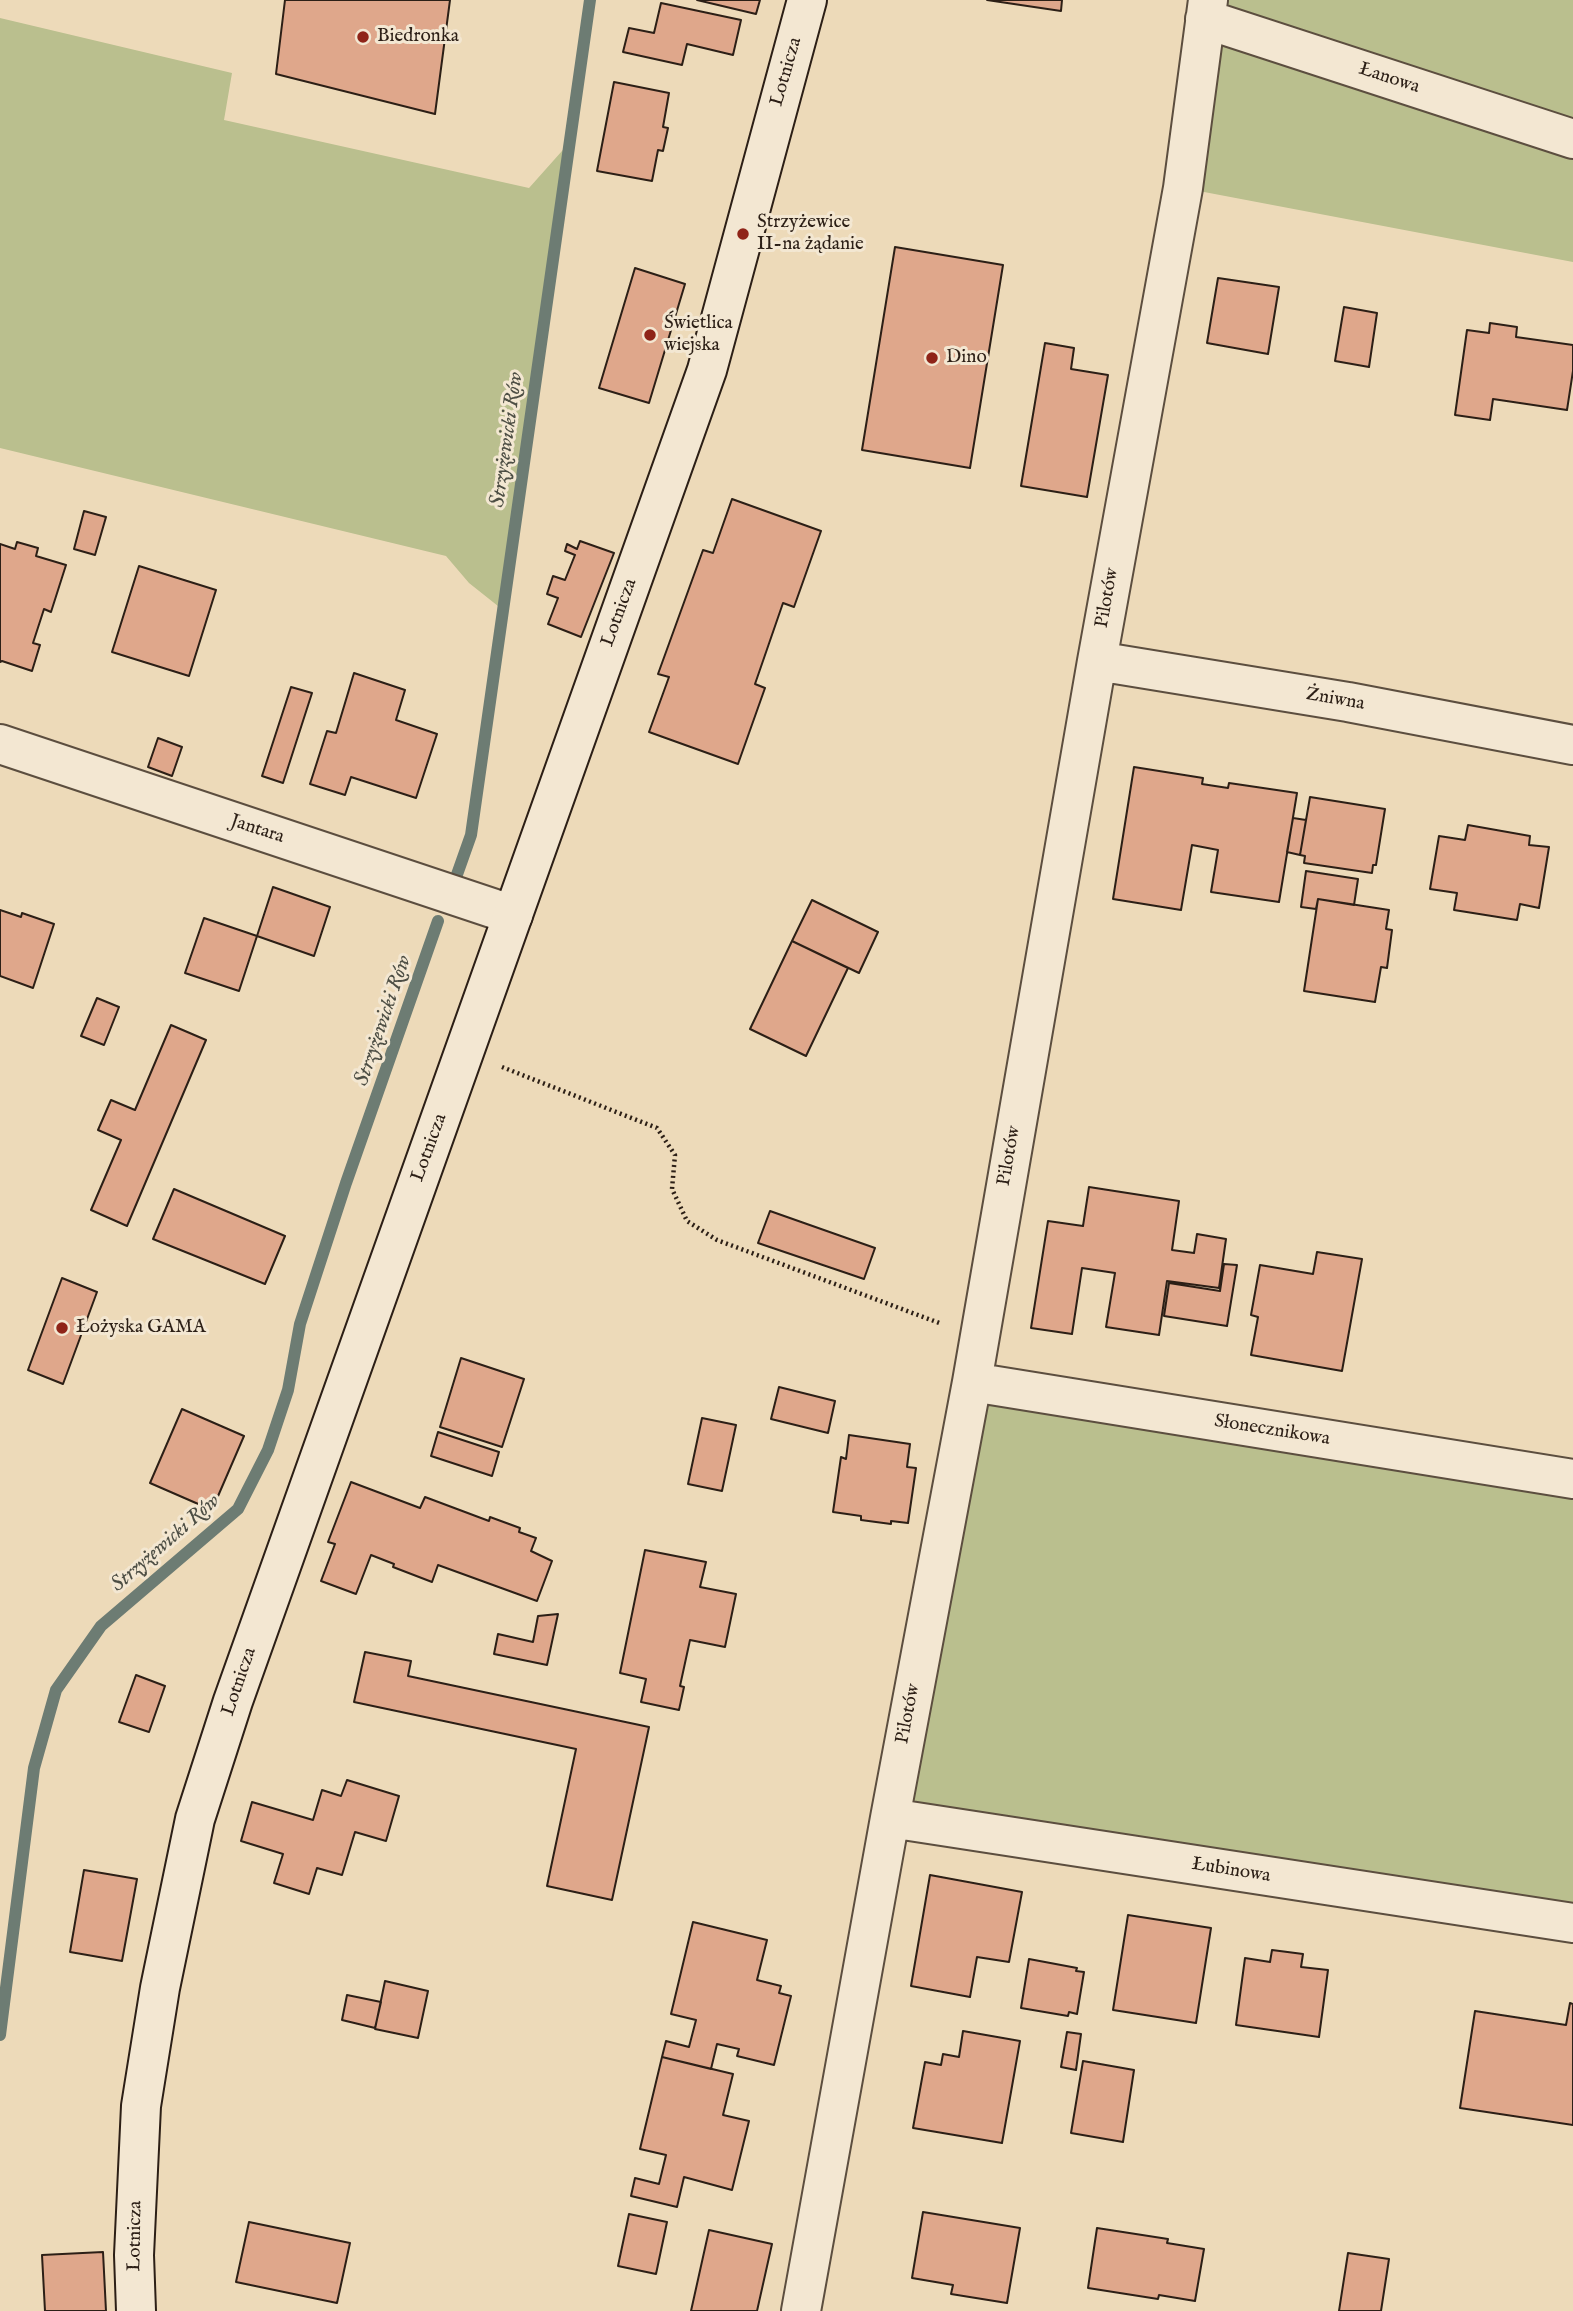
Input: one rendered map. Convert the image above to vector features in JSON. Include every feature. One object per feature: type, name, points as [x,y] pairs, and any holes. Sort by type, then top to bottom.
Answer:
[{"type":"street","name":"Lotnicza","points":[[136,2311],[134,2255],[141,2106],[160,1988],[195,1819],[233,1702],[707,370],[807,0]]},
{"type":"street","name":"Łanowa","points":[[1206,10],[1573,139]]},
{"type":"street","name":"Pilotów","points":[[801,2311],[972,1382],[1097,661],[1183,188],[1206,10]]},
{"type":"street","name":"Żniwna","points":[[1097,661],[1348,702],[1573,745]]},
{"type":"street","name":"Jantara","points":[[0,744],[513,915]]},
{"type":"street","name":"Słonecznikowa","points":[[972,1382],[1573,1479]]},
{"type":"street","name":"Łubinowa","points":[[890,1818],[1573,1923]]},
{"type":"path","points":[[464,1052],[657,1128],[675,1155],[672,1189],[687,1221],[717,1240],[979,1337]]},
{"type":"green space","points":[[1208,0],[1573,0],[1573,262],[1183,188]]},
{"type":"green space","points":[[0,18],[232,73],[224,120],[529,188],[570,142],[503,610],[469,583],[446,556],[0,448]]},
{"type":"green space","points":[[972,1382],[1573,1479],[1573,1923],[890,1818]]},
{"type":"building","name":"Biedronka","points":[[285,0],[450,0],[435,114],[276,74]]},
{"type":"building","points":[[697,0],[760,0],[756,14]]},
{"type":"building","points":[[987,0],[1062,0],[1061,11]]},
{"type":"building","points":[[661,3],[741,20],[733,55],[687,44],[682,65],[623,52],[629,28],[654,33]]},
{"type":"building","points":[[614,82],[669,93],[663,127],[668,128],[663,151],[658,150],[652,181],[597,171]]},
{"type":"building","name":"Dino","points":[[895,247],[1003,265],[970,468],[862,450]]},
{"type":"building","points":[[635,268],[685,284],[649,403],[599,388]]},
{"type":"building","points":[[1218,278],[1279,287],[1268,354],[1207,343]]},
{"type":"building","points":[[1344,307],[1377,313],[1369,367],[1335,361]]},
{"type":"building","points":[[1490,323],[1517,327],[1516,337],[1573,345],[1573,371],[1567,410],[1493,399],[1490,420],[1455,415],[1467,330],[1489,333]]},
{"type":"building","points":[[1045,343],[1074,348],[1071,369],[1108,375],[1087,497],[1021,486]]},
{"type":"building","points":[[732,499],[821,531],[794,607],[783,603],[755,684],[765,688],[738,764],[649,732],[669,677],[658,674],[703,550],[713,553]]},
{"type":"building","points":[[84,511],[106,517],[95,555],[74,549]]},
{"type":"building","points":[[580,541],[614,553],[581,637],[548,624],[558,598],[547,594],[553,576],[565,580],[575,555],[565,551],[567,544],[577,549]]},
{"type":"building","points":[[17,542],[38,548],[36,556],[66,565],[51,612],[44,609],[33,643],[40,645],[32,671],[0,662],[0,544],[15,549]]},
{"type":"building","points":[[139,566],[216,590],[189,676],[112,652]]},
{"type":"building","points":[[354,673],[405,690],[396,720],[437,734],[416,798],[351,777],[345,795],[310,784],[327,731],[336,733]]},
{"type":"building","points":[[291,687],[312,693],[283,783],[262,776]]},
{"type":"building","points":[[158,738],[182,747],[172,776],[148,767]]},
{"type":"building","points":[[1134,767],[1203,778],[1202,784],[1228,788],[1229,783],[1297,793],[1279,902],[1211,892],[1218,850],[1192,845],[1181,910],[1113,899]]},
{"type":"building","points":[[1310,797],[1385,809],[1376,865],[1373,865],[1372,873],[1304,863],[1305,856],[1300,855]]},
{"type":"building","points":[[1293,818],[1306,820],[1300,855],[1287,852]]},
{"type":"building","points":[[1468,825],[1530,836],[1529,845],[1549,847],[1539,908],[1520,904],[1517,920],[1454,910],[1457,893],[1430,889],[1439,836],[1465,840]]},
{"type":"building","points":[[1306,871],[1358,879],[1354,905],[1318,899],[1316,909],[1301,907]]},
{"type":"building","points":[[273,887],[330,907],[314,956],[257,936]]},
{"type":"building","points":[[1318,899],[1389,910],[1386,929],[1392,930],[1387,968],[1381,967],[1375,1002],[1304,991]]},
{"type":"building","points":[[812,900],[878,932],[859,973],[792,941]]},
{"type":"building","points":[[0,910],[21,917],[22,913],[54,924],[33,988],[0,976]]},
{"type":"building","points":[[204,918],[257,936],[239,991],[185,973]]},
{"type":"building","points":[[792,941],[848,968],[806,1056],[750,1029]]},
{"type":"building","points":[[97,998],[119,1007],[104,1045],[81,1036]]},
{"type":"building","points":[[171,1025],[206,1040],[127,1226],[91,1210],[121,1140],[98,1130],[111,1100],[135,1110]]},
{"type":"building","points":[[1089,1187],[1179,1201],[1172,1250],[1194,1253],[1197,1234],[1226,1239],[1219,1288],[1167,1281],[1159,1335],[1106,1327],[1115,1273],[1082,1268],[1072,1334],[1031,1328],[1048,1221],[1083,1226]]},
{"type":"building","points":[[174,1189],[285,1236],[265,1284],[153,1239]]},
{"type":"building","points":[[770,1211],[875,1248],[864,1279],[758,1243]]},
{"type":"building","points":[[1317,1252],[1362,1259],[1342,1371],[1251,1355],[1258,1317],[1251,1315],[1260,1265],[1313,1274]]},
{"type":"building","points":[[1224,1264],[1237,1265],[1227,1326],[1164,1316],[1169,1283],[1220,1291]]},
{"type":"building","points":[[62,1278],[97,1292],[63,1384],[28,1370]]},
{"type":"building","points":[[461,1358],[524,1379],[502,1447],[440,1427]]},
{"type":"building","points":[[779,1387],[835,1401],[828,1433],[771,1419]]},
{"type":"building","points":[[182,1409],[244,1436],[212,1510],[150,1483]]},
{"type":"building","points":[[702,1418],[736,1425],[722,1491],[688,1484]]},
{"type":"building","points":[[438,1432],[499,1452],[492,1476],[431,1456]]},
{"type":"building","points":[[849,1435],[910,1444],[907,1467],[916,1468],[908,1523],[861,1520],[861,1516],[833,1512],[841,1457],[846,1459]]},
{"type":"building","points":[[351,1482],[420,1508],[425,1497],[489,1521],[490,1517],[520,1528],[519,1532],[536,1538],[531,1551],[552,1561],[537,1601],[438,1565],[432,1582],[371,1555],[356,1594],[321,1581],[335,1544],[328,1542]]},
{"type":"building","points":[[645,1550],[706,1562],[700,1587],[736,1594],[725,1647],[690,1640],[680,1686],[684,1687],[679,1710],[641,1702],[646,1679],[620,1673]]},
{"type":"building","points":[[558,1614],[547,1665],[494,1654],[498,1634],[533,1642],[538,1616]]},
{"type":"building","points":[[365,1652],[411,1661],[408,1676],[649,1727],[612,1900],[547,1886],[576,1749],[354,1702]]},
{"type":"building","points":[[136,1675],[165,1686],[149,1732],[119,1722]]},
{"type":"building","points":[[347,1780],[399,1796],[386,1841],[355,1832],[342,1875],[317,1868],[309,1894],[274,1883],[283,1854],[241,1841],[252,1802],[313,1820],[322,1790],[341,1796]]},
{"type":"building","points":[[84,1870],[137,1879],[122,1961],[70,1952]]},
{"type":"building","points":[[930,1875],[1022,1892],[1009,1962],[977,1957],[970,1997],[911,1986]]},
{"type":"building","points":[[1128,1915],[1211,1928],[1196,2023],[1113,2010]]},
{"type":"building","points":[[693,1922],[767,1940],[757,1980],[781,1986],[779,1993],[791,1996],[774,2065],[737,2056],[739,2049],[717,2044],[711,2069],[662,2057],[666,2041],[689,2047],[696,2020],[671,2014]]},
{"type":"building","points":[[1272,1950],[1303,1954],[1301,1967],[1328,1970],[1319,2037],[1236,2025],[1245,1958],[1270,1962]]},
{"type":"building","points":[[1029,1959],[1077,1968],[1076,1971],[1084,1972],[1077,2014],[1069,2012],[1068,2016],[1021,2008]]},
{"type":"building","points":[[385,1981],[428,1991],[418,2038],[375,2029]]},
{"type":"building","points":[[347,1995],[381,2002],[375,2028],[342,2020]]},
{"type":"building","points":[[1570,2003],[1573,2004],[1573,2125],[1460,2108],[1475,2011],[1566,2025]]},
{"type":"building","points":[[963,2031],[1020,2041],[1002,2143],[913,2128],[925,2062],[941,2065],[943,2054],[959,2057]]},
{"type":"building","points":[[1067,2032],[1081,2034],[1076,2070],[1061,2067]]},
{"type":"building","points":[[662,2057],[733,2074],[723,2115],[749,2121],[732,2190],[684,2177],[677,2207],[631,2196],[635,2178],[659,2184],[666,2155],[640,2149]]},
{"type":"building","points":[[1083,2061],[1134,2070],[1123,2142],[1071,2133]]},
{"type":"building","points":[[923,2212],[1020,2228],[1007,2303],[951,2294],[953,2285],[912,2278]]},
{"type":"building","points":[[629,2214],[667,2222],[656,2274],[618,2266]]},
{"type":"building","points":[[249,2222],[350,2243],[337,2303],[236,2282]]},
{"type":"building","points":[[1097,2228],[1168,2239],[1167,2243],[1204,2249],[1195,2301],[1159,2295],[1158,2299],[1088,2288]]},
{"type":"building","points":[[709,2230],[772,2244],[757,2311],[691,2311]]},
{"type":"building","points":[[103,2252],[106,2311],[45,2311],[42,2255]]},
{"type":"building","points":[[1348,2253],[1389,2259],[1381,2311],[1339,2311]]},
{"type":"waterway","name":"Strzyżewicki Rów","points":[[454,883],[471,835],[590,0]]},
{"type":"waterway","name":"Strzyżewicki Rów","points":[[0,2035],[34,1768],[56,1690],[101,1626],[238,1509],[268,1450],[288,1390],[300,1324],[346,1183],[438,921]]},
{"type":"place","name":"Biedronka","points":[[363,37]]},
{"type":"place","name":"Strzyżewice II-na żądanie","points":[[743,234]]},
{"type":"place","name":"Świetlica wiejska","points":[[650,335]]},
{"type":"place","name":"Dino","points":[[932,358]]},
{"type":"place","name":"Łożyska GAMA","points":[[62,1328]]}]
